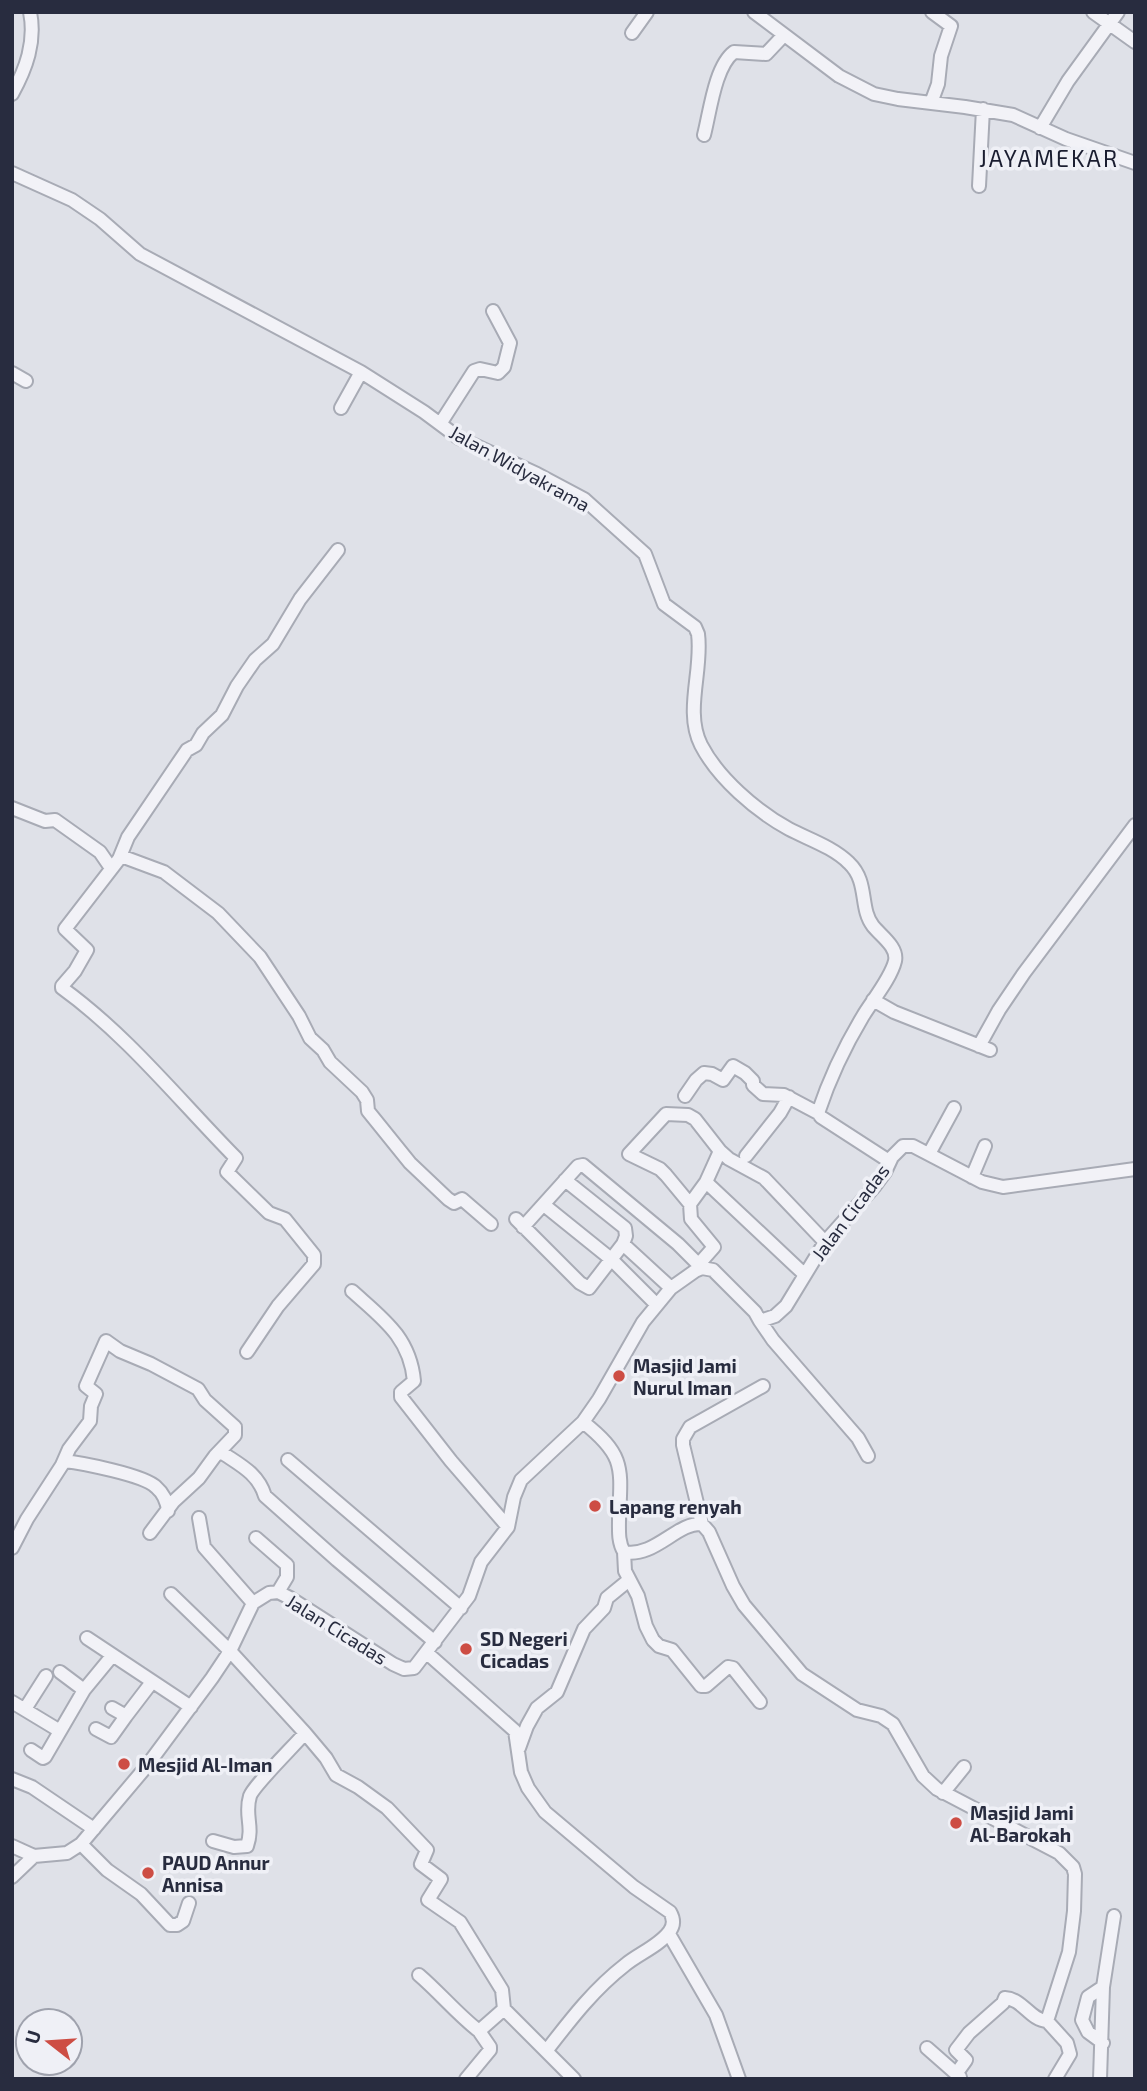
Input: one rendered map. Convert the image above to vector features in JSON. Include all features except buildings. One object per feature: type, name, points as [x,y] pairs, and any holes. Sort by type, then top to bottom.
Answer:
[{"type":"street","points":[[12,94],[23,73],[31,46],[30,12]]},
{"type":"street","points":[[632,33],[647,12]]},
{"type":"street","points":[[754,12],[825,66],[854,85],[874,94],[1013,116],[1091,149],[1135,163]]},
{"type":"street","points":[[1093,12],[1135,42]]},
{"type":"street","points":[[1040,128],[1068,81],[1118,12]]},
{"type":"street","points":[[931,103],[941,56],[951,30],[950,23],[940,14]]},
{"type":"street","points":[[704,135],[726,60],[734,52],[766,54],[784,35]]},
{"type":"street","points":[[979,186],[984,110]]},
{"type":"street","name":"Jalan Widyakrama","points":[[12,173],[86,209],[125,243],[178,276],[361,372],[459,438],[584,499],[645,554],[664,604],[695,627],[698,634],[694,719],[700,743],[720,774],[745,797],[785,827],[848,862],[863,884],[869,919],[895,955],[894,963],[824,1093],[818,1113]]},
{"type":"street","points":[[440,424],[474,371],[480,369],[498,373],[504,367],[510,343],[493,311]]},
{"type":"street","points":[[341,408],[361,372]]},
{"type":"street","points":[[12,373],[26,381]]},
{"type":"street","points":[[247,1352],[278,1306],[314,1264],[314,1255],[285,1219],[269,1213],[227,1172],[236,1157],[154,1071],[82,1002],[61,988],[87,950],[65,928],[121,856],[128,837],[187,750],[196,746],[203,733],[222,715],[255,660],[273,644],[300,599],[338,550]]},
{"type":"street","points":[[12,808],[45,821],[55,821],[100,852],[111,868]]},
{"type":"street","points":[[873,1000],[894,1012],[985,1048],[999,1010],[1135,825]]},
{"type":"street","points":[[121,856],[164,872],[218,914],[260,957],[299,1016],[310,1038],[323,1050],[330,1062],[362,1092],[367,1100],[368,1111],[410,1163],[448,1199],[454,1203],[462,1199],[491,1224]]},
{"type":"street","points":[[685,1096],[704,1073],[723,1080],[733,1066],[753,1080],[753,1085],[763,1094],[789,1097],[818,1113],[889,1161]]},
{"type":"street","points":[[746,1156],[780,1113],[789,1097]]},
{"type":"street","points":[[929,1154],[954,1108]]},
{"type":"street","points":[[700,1266],[714,1247],[691,1219],[690,1204],[660,1169],[630,1155],[629,1152],[645,1138],[662,1115],[673,1114],[695,1119],[720,1151],[729,1159],[764,1178],[825,1242]]},
{"type":"street","name":"Jalan Cicadas","points":[[760,1321],[775,1316],[786,1306],[825,1242],[874,1187],[898,1149],[908,1145],[992,1186],[1003,1187],[1135,1169]]},
{"type":"street","points":[[972,1177],[985,1146]]},
{"type":"street","points":[[690,1204],[706,1182],[720,1151]]},
{"type":"street","points":[[565,1180],[620,1221],[625,1228],[623,1244],[587,1289],[520,1223],[544,1205],[565,1180],[580,1165],[586,1167],[678,1244],[700,1266],[713,1270],[723,1278],[858,1438],[868,1456]]},
{"type":"street","points":[[706,1182],[804,1274]]},
{"type":"street","points":[[544,1205],[611,1259],[656,1304]]},
{"type":"street","points":[[623,1244],[671,1288]]},
{"type":"street","name":"Jalan Cicadas","points":[[253,1604],[269,1593],[278,1592],[393,1664],[404,1669],[414,1668],[470,1596],[481,1562],[508,1527],[514,1497],[521,1480],[583,1422],[599,1399],[630,1342],[656,1304],[671,1288],[700,1266]]},
{"type":"street","points":[[352,1291],[385,1319],[412,1363],[414,1381],[400,1396],[508,1527]]},
{"type":"street","points":[[12,1548],[69,1449],[90,1422],[91,1406],[96,1396],[86,1386],[106,1341],[120,1351],[198,1388],[205,1400],[235,1427],[235,1435],[199,1478],[174,1501],[150,1533]]},
{"type":"street","points":[[763,1386],[690,1427],[685,1433],[683,1446],[702,1524],[709,1532],[744,1605],[802,1674],[856,1710],[881,1716],[893,1724],[923,1776],[943,1793],[1059,1853],[1073,1867],[1076,1886],[1072,1939],[1047,2021]]},
{"type":"street","points":[[583,1422],[601,1437],[618,1463],[622,1479],[620,1540],[625,1571],[638,1596],[646,1626],[653,1640],[659,1646],[672,1650],[699,1685],[706,1686],[729,1667],[737,1672],[760,1702]]},
{"type":"street","points":[[221,1452],[256,1477],[261,1482],[265,1496],[435,1642]]},
{"type":"street","points":[[288,1460],[461,1608]]},
{"type":"street","points":[[64,1461],[114,1470],[155,1485],[167,1501],[168,1511]]},
{"type":"street","points":[[12,1846],[34,1856],[67,1853],[81,1844],[146,1768],[230,1651],[253,1604],[204,1547],[199,1518]]},
{"type":"street","points":[[624,1552],[638,1553],[663,1543],[697,1523],[702,1524]]},
{"type":"street","points":[[256,1538],[287,1565],[287,1577],[278,1592]]},
{"type":"street","points":[[547,2050],[593,1993],[625,1964],[668,1934],[673,1924],[670,1912],[634,1887],[545,1811],[528,1788],[518,1759],[527,1726],[537,1708],[557,1692],[584,1629],[604,1608],[607,1598],[629,1580]]},
{"type":"street","points":[[171,1594],[230,1651],[305,1733],[336,1775],[387,1808],[427,1850],[421,1864],[441,1878],[428,1900],[460,1922],[498,1984],[504,2009],[574,2079]]},
{"type":"street","points":[[87,1638],[191,1707]]},
{"type":"street","points":[[427,1653],[515,1731],[519,1748]]},
{"type":"street","points":[[31,1751],[44,1759],[84,1690],[112,1656]]},
{"type":"street","points":[[60,1672],[84,1690]]},
{"type":"street","points":[[25,1709],[46,1676]]},
{"type":"street","points":[[96,1728],[111,1737],[152,1682]]},
{"type":"street","points":[[12,1702],[60,1731]]},
{"type":"street","points":[[113,1708],[126,1716]]},
{"type":"street","points":[[213,1841],[234,1847],[247,1846],[251,1830],[248,1810],[251,1793],[305,1733]]},
{"type":"street","points":[[943,1793],[964,1767]]},
{"type":"street","points":[[12,1779],[32,1787],[94,1829]]},
{"type":"street","points":[[81,1844],[107,1870],[141,1894],[170,1925],[183,1922],[189,1903]]},
{"type":"street","points":[[12,1877],[34,1856]]},
{"type":"street","points":[[1099,2077],[1103,2043],[1103,1987],[1114,1916]]},
{"type":"street","points":[[668,1934],[716,2015],[739,2079]]},
{"type":"street","points":[[419,1975],[479,2032],[490,2047],[466,2079]]},
{"type":"street","points":[[1103,1987],[1088,1997],[1082,2020],[1088,2032],[1103,2043]]},
{"type":"street","points":[[926,2048],[959,2076],[966,2060],[956,2050],[969,2033],[1003,2003],[1004,1998],[1016,2000],[1041,2021],[1047,2021]]},
{"type":"street","points":[[479,2032],[504,2009]]},
{"type":"street","points":[[1047,2021],[1069,2048],[1066,2063],[1055,2079]]},
{"type":"place","name":"Masjid Jami Nurul Iman","points":[[619,1376]]},
{"type":"place","name":"Lapang renyah","points":[[595,1506]]},
{"type":"place","name":"SD Negeri Cicadas","points":[[466,1649]]},
{"type":"place","name":"Mesjid Al-Iman","points":[[124,1764]]},
{"type":"place","name":"Masjid Jami Al-Barokah","points":[[956,1823]]},
{"type":"place","name":"PAUD Annur Annisa","points":[[148,1873]]},
{"type":"district","name":"JAYAMEKAR","points":[[1049,158]]}]
